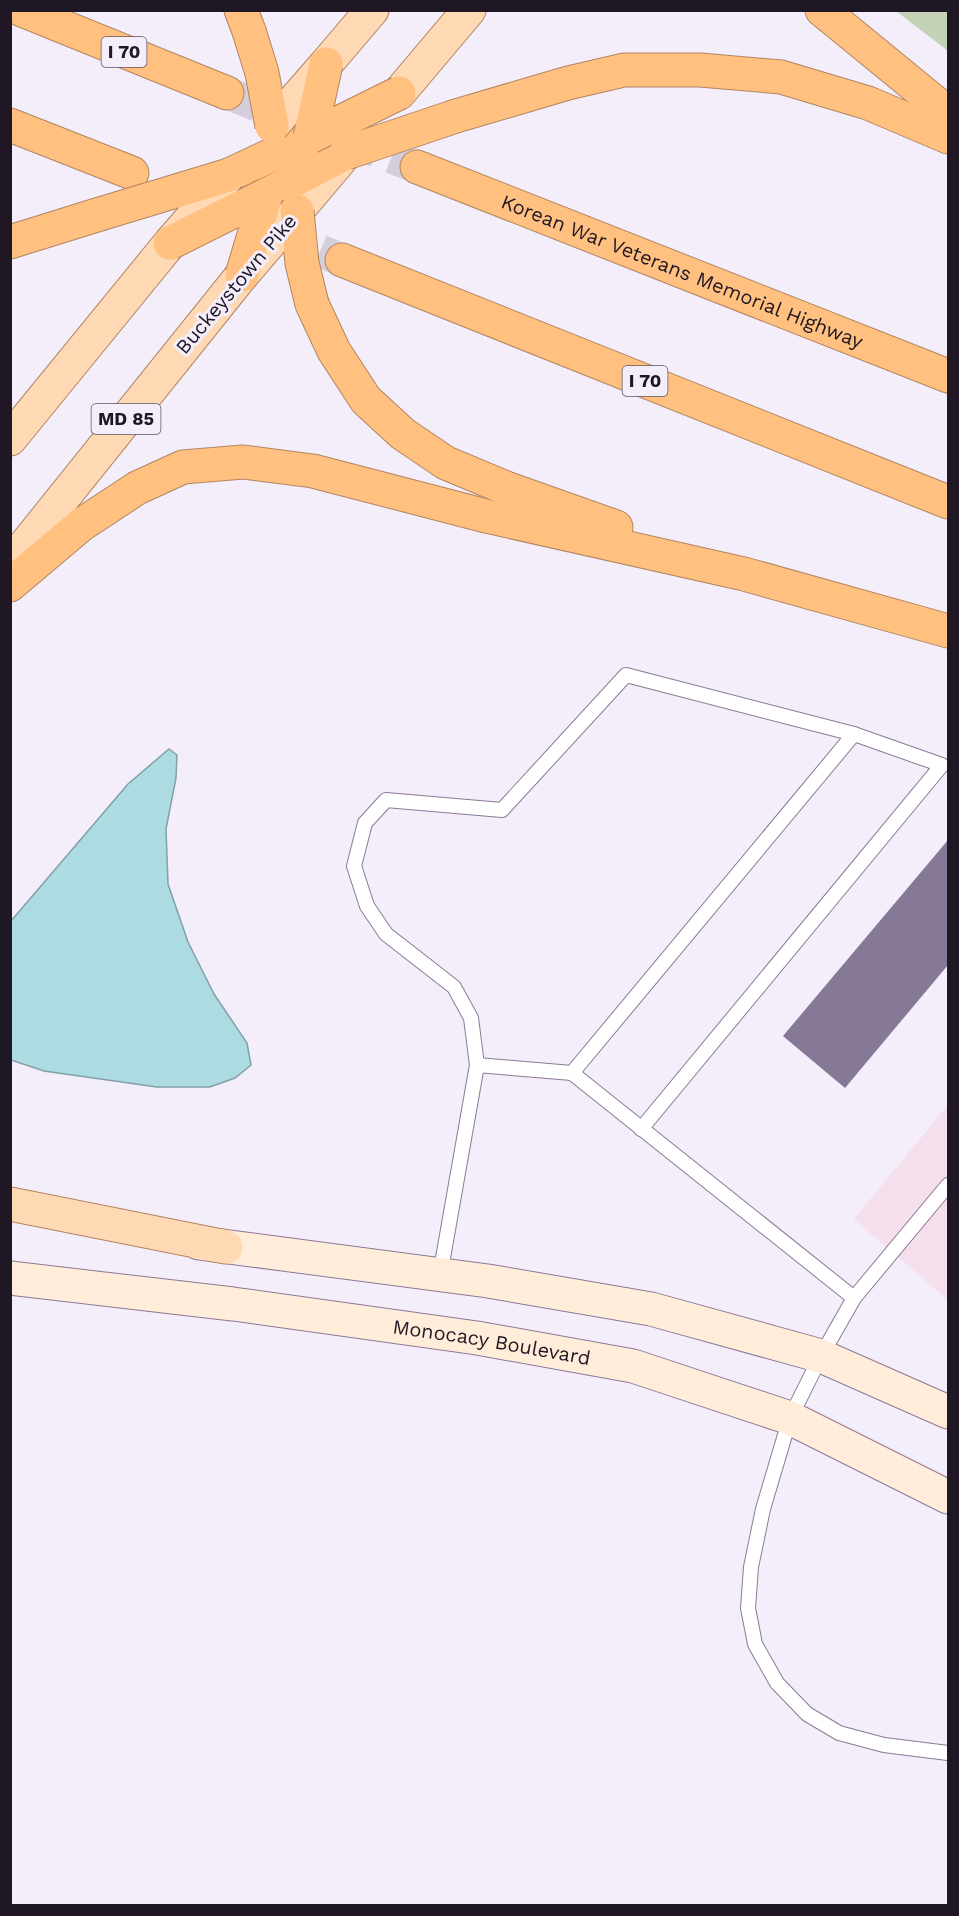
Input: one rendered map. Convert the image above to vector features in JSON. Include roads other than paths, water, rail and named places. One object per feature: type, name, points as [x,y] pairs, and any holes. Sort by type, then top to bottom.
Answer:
[{"type":"highway","name":"I 70","points":[[22,10],[227,93]]},
{"type":"highway","points":[[822,10],[948,113]]},
{"type":"highway","points":[[242,275],[266,195],[271,141],[262,72],[245,20]]},
{"type":"highway","points":[[326,64],[297,211],[302,263],[312,304],[334,351],[366,400],[404,434],[446,463],[506,488],[744,574]]},
{"type":"highway","points":[[170,243],[346,153],[456,116],[568,83],[624,70],[700,70],[781,77],[868,103],[948,137]]},
{"type":"highway","points":[[10,242],[229,175],[271,141],[310,137],[399,93]]},
{"type":"highway","points":[[10,125],[132,173]]},
{"type":"highway","name":"Korean War Veterans Memorial Highway","points":[[417,167],[948,376]]},
{"type":"highway","name":"I 70","points":[[342,260],[948,501]]},
{"type":"highway","points":[[10,585],[81,525],[137,488],[183,468],[243,462],[312,471],[486,516],[744,574],[948,631]]},
{"type":"main road","points":[[271,141],[326,64],[372,10]]},
{"type":"main road","name":"Buckeystown Pike","points":[[10,564],[242,275],[469,10]]},
{"type":"main road","points":[[10,439],[170,243],[229,175]]},
{"type":"main road","points":[[10,1204],[226,1247]]},
{"type":"main road","points":[[10,1221],[440,1275],[651,1309],[821,1356],[948,1412]]},
{"type":"main road","name":"Monocacy Boulevard","points":[[10,1278],[233,1304],[488,1340],[633,1366],[790,1418],[948,1497]]},
{"type":"lane","points":[[440,1275],[477,1065],[471,1018],[454,987],[386,934],[367,906],[354,866],[365,822],[386,800],[502,810],[626,675],[854,734],[942,765],[641,1129]]},
{"type":"lane","points":[[572,1073],[854,734]]},
{"type":"lane","points":[[477,1065],[572,1073],[854,1298]]},
{"type":"lane","points":[[948,1185],[854,1298],[821,1356],[790,1418],[762,1509],[751,1567],[748,1608],[755,1644],[777,1683],[807,1714],[839,1733],[884,1745],[948,1753]]},
{"type":"water","points":[[169,749],[177,755],[176,778],[166,829],[168,884],[188,942],[214,994],[247,1043],[251,1065],[235,1078],[210,1087],[157,1087],[44,1071],[11,1060],[11,921],[128,784]]},
{"type":"tunnel","points":[[227,93],[292,119]]},
{"type":"tunnel","points":[[346,139],[417,167]]},
{"type":"tunnel","points":[[275,232],[342,260]]}]
